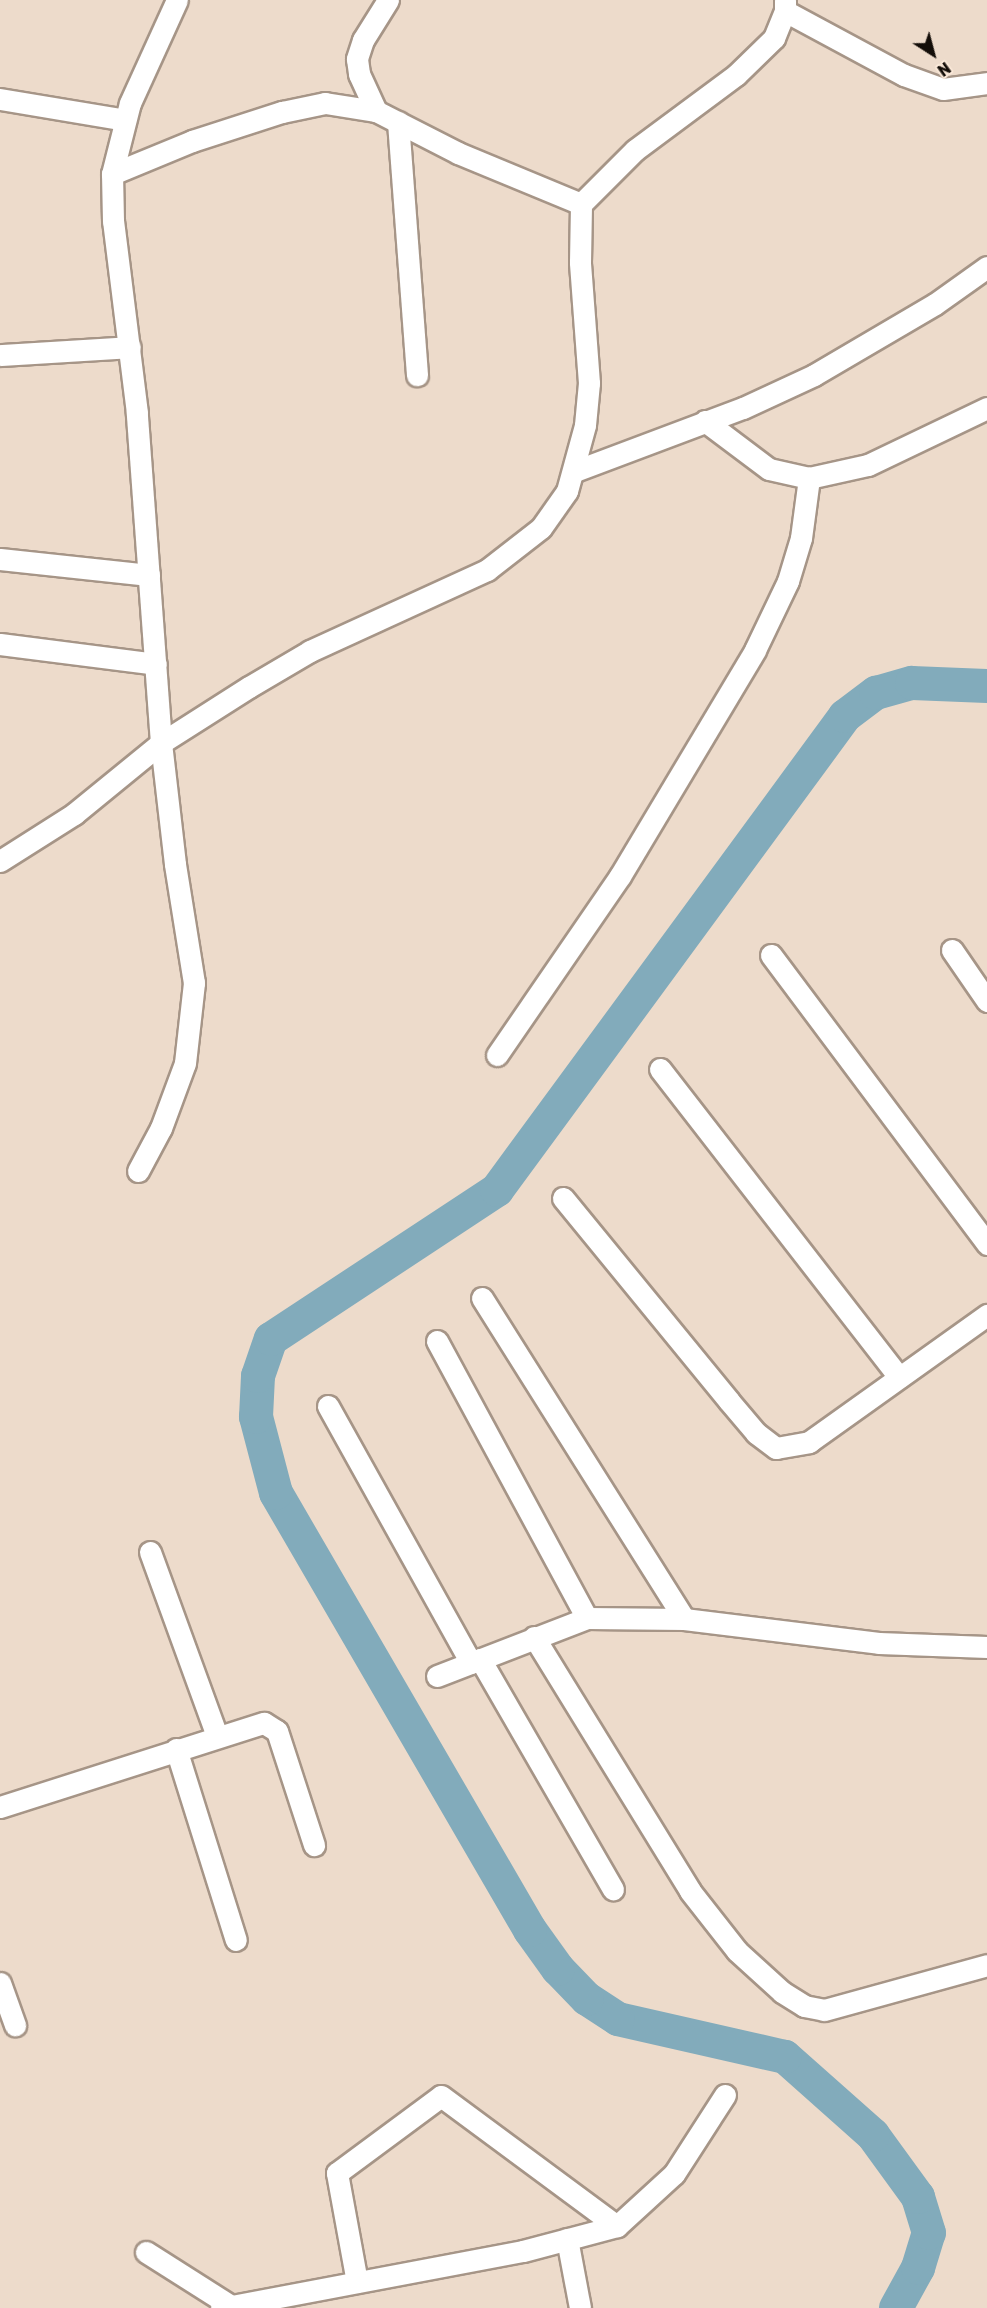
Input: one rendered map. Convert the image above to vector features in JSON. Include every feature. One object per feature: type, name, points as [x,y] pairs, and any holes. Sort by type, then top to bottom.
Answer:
[{"type":"street","points":[[138,1171],[161,1128],[184,1063],[194,984],[175,864],[161,743],[130,347],[113,221],[112,174],[125,120],[177,0]]},
{"type":"street","points":[[376,111],[359,74],[357,59],[363,40],[388,0]]},
{"type":"street","points":[[0,861],[74,814],[161,743],[309,651],[487,570],[541,528],[567,491],[575,471],[585,425],[589,383],[580,261],[582,204],[635,150],[736,75],[774,38],[785,6],[904,75],[943,89],[987,83]]},
{"type":"street","points":[[0,99],[125,120]]},
{"type":"street","points":[[112,174],[192,141],[282,112],[325,103],[376,111],[459,153],[582,204]]},
{"type":"street","points":[[398,122],[417,375]]},
{"type":"street","points":[[575,471],[743,408],[850,355],[987,267]]},
{"type":"street","points":[[0,355],[130,347]]},
{"type":"street","points":[[705,421],[769,469],[808,478],[868,465],[987,408]]},
{"type":"street","points":[[497,1055],[620,876],[755,650],[788,581],[801,538],[808,478]]},
{"type":"street","points":[[0,559],[149,575]]},
{"type":"street","points":[[0,644],[156,664]]},
{"type":"street","points":[[952,950],[987,1001]]},
{"type":"street","points":[[771,955],[987,1244]]},
{"type":"street","points":[[660,1069],[899,1377]]},
{"type":"street","points":[[563,1198],[742,1417],[776,1448],[808,1442],[987,1315]]},
{"type":"street","points":[[482,1298],[684,1619]]},
{"type":"street","points":[[437,1341],[587,1618]]},
{"type":"street","points":[[328,1406],[475,1661],[613,1889]]},
{"type":"street","points":[[150,1552],[217,1736]]},
{"type":"street","points":[[437,1676],[587,1618],[684,1619],[879,1643],[987,1647]]},
{"type":"street","points":[[534,1637],[690,1891],[737,1951],[804,2006],[824,2010],[987,1965]]},
{"type":"street","points":[[0,1807],[254,1724],[264,1723],[277,1731],[314,1845]]},
{"type":"street","points":[[176,1749],[236,1940]]},
{"type":"street","points":[[0,1983],[15,2025]]},
{"type":"street","points":[[146,2253],[226,2307],[567,2239],[617,2226],[674,2174],[725,2095]]},
{"type":"street","points":[[357,2282],[337,2173],[441,2096],[617,2226]]},
{"type":"street","points":[[567,2239],[580,2308]]},
{"type":"waterway","points":[[896,2308],[918,2268],[929,2233],[918,2197],[873,2135],[785,2057],[618,2019],[587,1999],[558,1969],[530,1930],[276,1493],[256,1417],[258,1376],[271,1339],[497,1190],[845,716],[876,693],[912,683],[987,686]]}]
